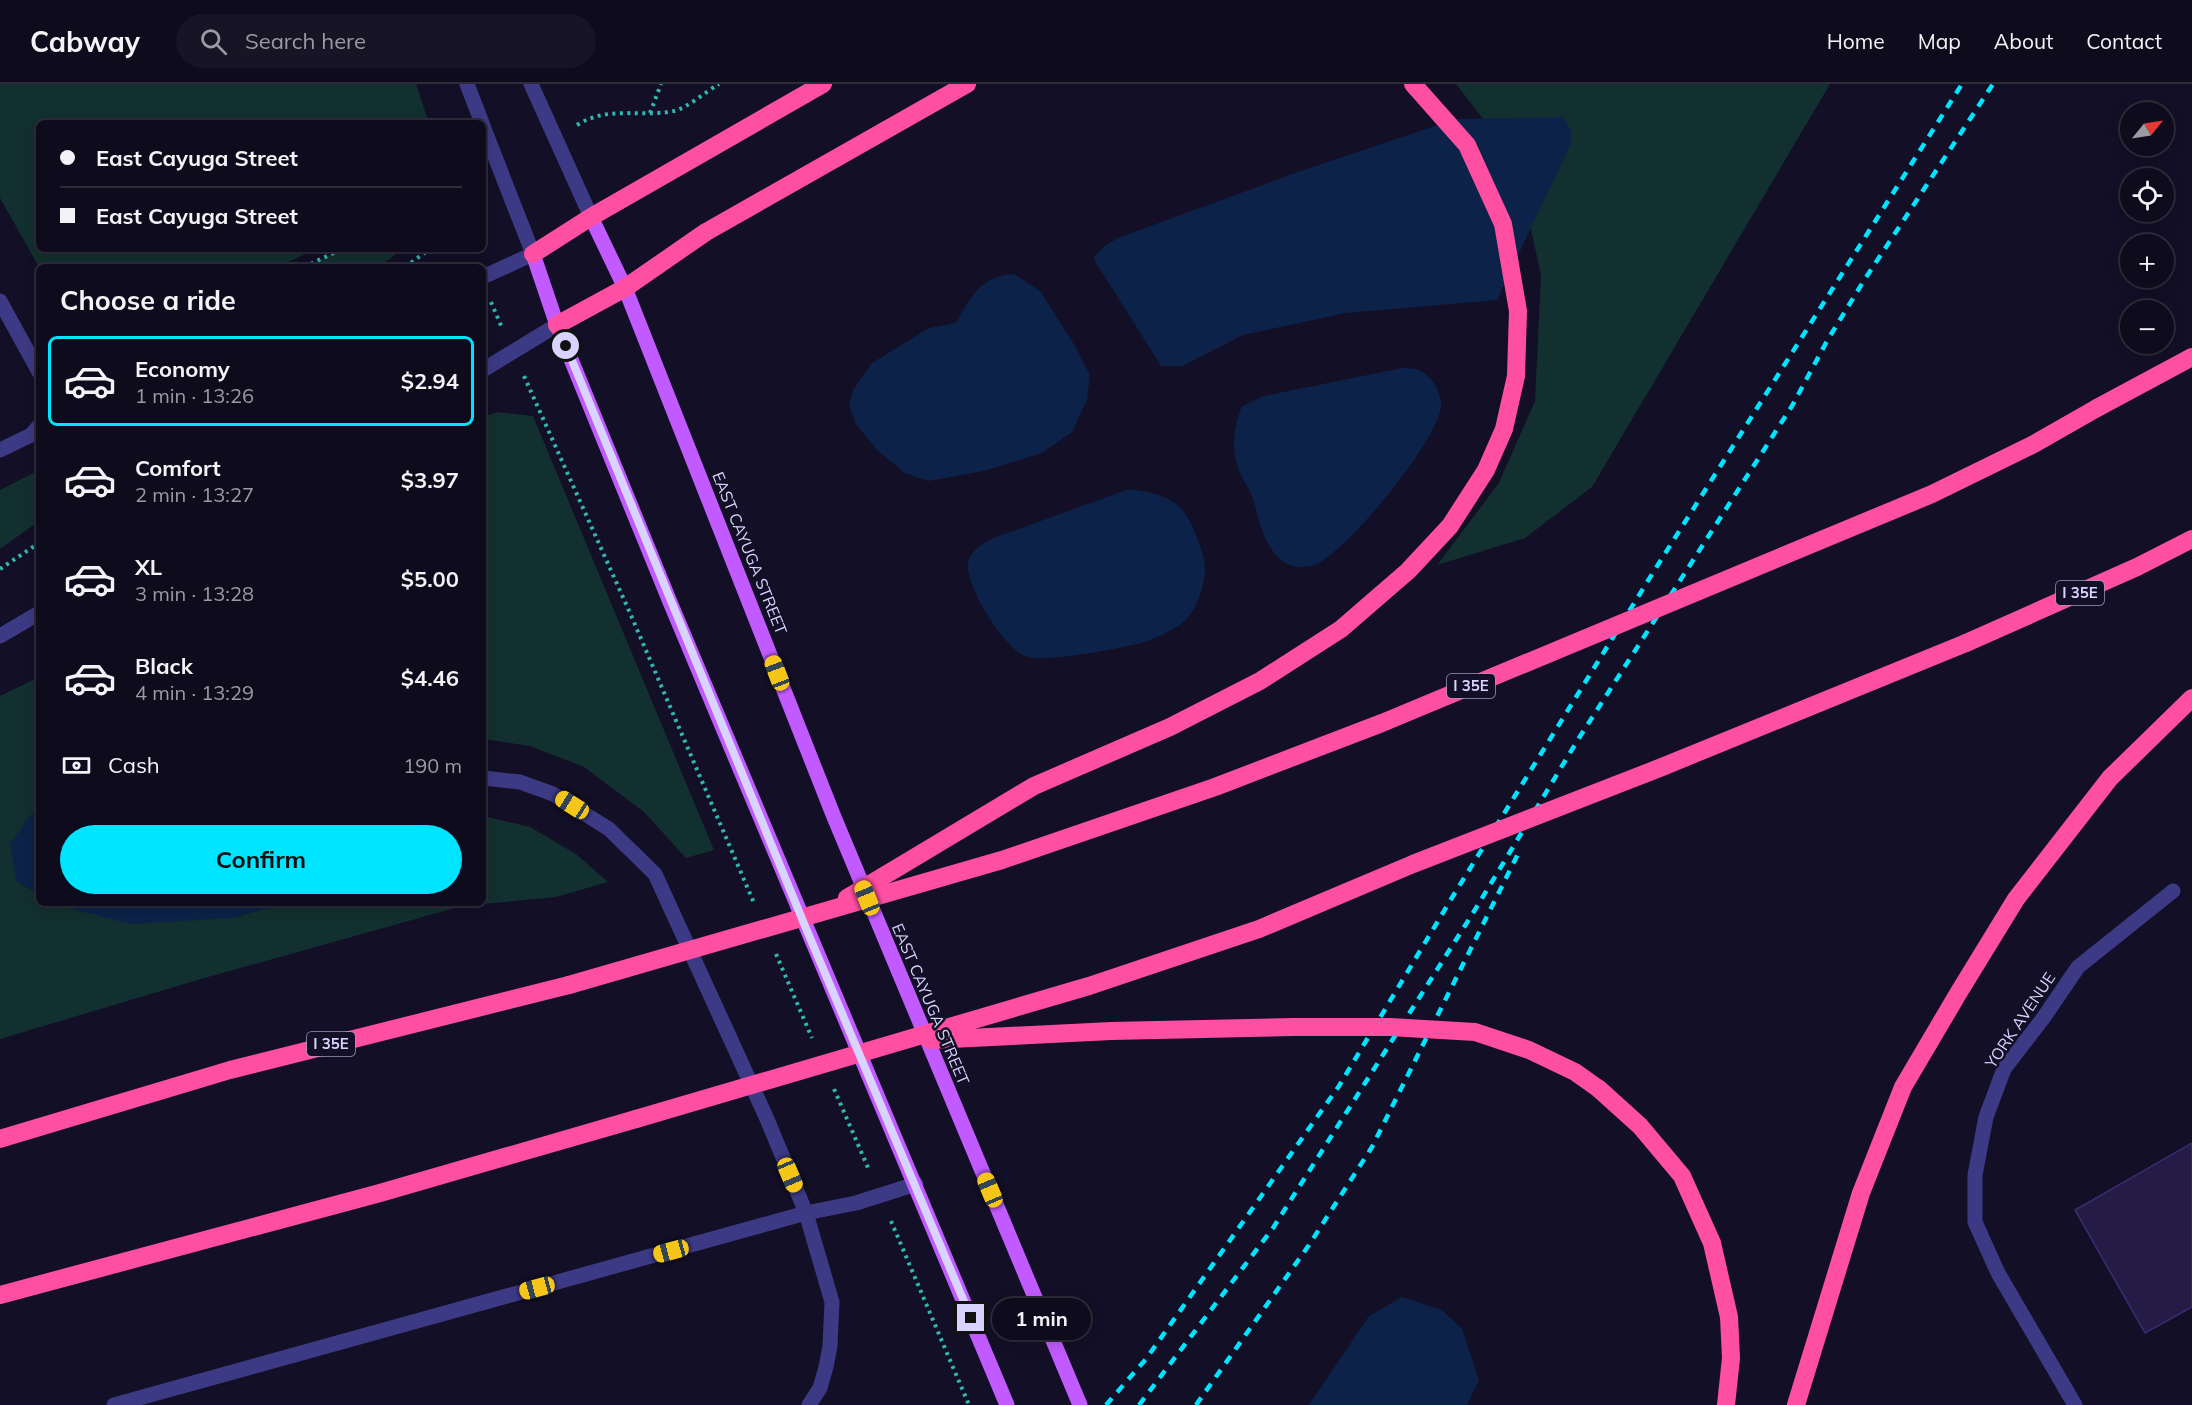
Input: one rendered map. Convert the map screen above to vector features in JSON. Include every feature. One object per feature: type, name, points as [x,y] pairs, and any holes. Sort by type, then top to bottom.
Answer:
[{"type":"highway","points":[[533,254],[591,217],[823,84]]},
{"type":"highway","points":[[557,325],[625,288],[706,232],[967,84]]},
{"type":"highway","points":[[825,911],[1034,786],[1170,727],[1260,681],[1341,629],[1408,571],[1450,526],[1486,470],[1504,429],[1516,376],[1518,311],[1503,225],[1467,145],[1413,84]]},
{"type":"highway","name":"I 35E","points":[[0,1138],[230,1070],[568,985],[1002,860],[1215,787],[1382,723],[1932,494],[2034,444],[2192,357]]},
{"type":"highway","name":"I 35E","points":[[0,1295],[380,1193],[636,1119],[1089,986],[1259,929],[1413,864],[1662,767],[1966,643],[2126,572],[2192,539]]},
{"type":"highway","points":[[1796,1405],[1861,1193],[1903,1087],[2016,899],[2110,778],[2192,698]]},
{"type":"highway","points":[[898,1042],[1112,1030],[1390,1027],[1475,1032],[1529,1050],[1575,1071],[1599,1089],[1640,1126],[1682,1176],[1712,1243],[1728,1317],[1731,1358],[1726,1405]]},
{"type":"main road","name":"EAST CAYUGA STREET","points":[[591,217],[625,288],[834,817],[1080,1405]]},
{"type":"main road","points":[[533,254],[557,325],[809,936],[916,1184],[1007,1405]]},
{"type":"street","points":[[467,84],[480,120]]},
{"type":"street","name":"EAST CAYUGA STREET","points":[[531,84],[591,217]]},
{"type":"street","points":[[486,135],[533,254],[486,277]]},
{"type":"street","points":[[0,302],[36,367]]},
{"type":"street","points":[[486,368],[557,325]]},
{"type":"street","points":[[0,450],[31,435],[36,429]]},
{"type":"street","points":[[0,636],[36,615]]},
{"type":"street","points":[[486,778],[520,782],[553,794],[609,829],[655,874],[806,1213],[832,1302],[828,1357],[820,1388],[809,1405]]},
{"type":"street","name":"YORK AVENUE","points":[[2075,1405],[1998,1274],[1976,1222],[1975,1175],[1983,1129],[2004,1069],[2044,1017],[2078,967],[2173,891]]},
{"type":"street","points":[[114,1405],[806,1213],[880,1197],[916,1184]]},
{"type":"path","points":[[650,114],[661,84]]},
{"type":"path","points":[[588,118],[611,112],[650,114],[677,111],[719,84]]},
{"type":"path","points":[[310,264],[336,252]]},
{"type":"path","points":[[409,264],[426,252]]},
{"type":"path","points":[[488,296],[630,613],[758,910]]},
{"type":"path","points":[[0,569],[36,545]]},
{"type":"path","points":[[772,943],[814,1042]]},
{"type":"path","points":[[833,1087],[969,1405]]},
{"type":"green space","points":[[0,84],[416,84],[428,120],[36,120],[36,252],[310,252],[284,264],[37,264],[0,198]]},
{"type":"green space","points":[[1456,84],[1830,84],[1592,487],[1525,538],[1437,565],[1499,483],[1535,401],[1541,275],[1516,162]]},
{"type":"green space","points":[[337,252],[399,252],[383,264],[312,264]]},
{"type":"green space","points":[[497,412],[533,416],[714,850],[686,858],[644,812],[584,767],[530,746],[486,739],[486,416]]},
{"type":"green space","points":[[36,472],[36,523],[0,549],[0,490]]},
{"type":"green space","points":[[36,678],[36,812],[29,817],[16,880],[36,893],[36,906],[78,906],[232,918],[274,906],[462,906],[201,979],[0,1039],[0,696]]},
{"type":"green space","points":[[486,817],[530,827],[576,854],[608,882],[556,897],[486,904]]},
{"type":"water","points":[[1563,117],[1571,130],[1571,143],[1497,300],[1346,313],[1243,335],[1182,366],[1161,366],[1093,258],[1103,247],[1118,238],[1295,173],[1456,119]]},
{"type":"water","points":[[1014,274],[1040,291],[1075,346],[1090,375],[1087,400],[1072,432],[1042,453],[984,471],[928,481],[905,473],[878,451],[856,424],[849,406],[853,390],[872,363],[929,328],[956,323],[972,296],[985,283]]},
{"type":"water","points":[[1402,368],[1416,369],[1427,375],[1435,385],[1440,397],[1441,408],[1435,425],[1423,445],[1389,493],[1332,554],[1313,566],[1294,566],[1285,563],[1277,557],[1266,539],[1253,498],[1240,474],[1236,460],[1234,437],[1242,406],[1264,396]]},
{"type":"water","points":[[1129,489],[1168,499],[1182,509],[1192,526],[1199,542],[1205,570],[1201,593],[1190,615],[1178,626],[1164,634],[1127,646],[1050,658],[1028,657],[1019,653],[1009,644],[989,617],[973,588],[968,565],[971,556],[976,549],[991,539]]},
{"type":"water","points":[[36,812],[36,893],[16,880],[10,844],[29,817]]},
{"type":"water","points":[[62,906],[274,906],[232,918],[130,924]]},
{"type":"water","points":[[1402,1297],[1442,1310],[1462,1329],[1479,1380],[1467,1405],[1309,1405],[1369,1316]]},
{"type":"building","points":[[2192,1143],[2192,1307],[2145,1333],[2075,1210]]},
{"type":"railway","points":[[1106,1405],[1146,1359],[1339,1086],[1453,896],[1654,571],[1962,84]]},
{"type":"railway","points":[[1139,1405],[1273,1228],[1473,913],[1579,738],[1792,406],[1827,341],[1863,282],[1993,84]]},
{"type":"railway","points":[[1196,1405],[1309,1245],[1372,1147],[1518,854]]},
{"type":"route","points":[[566,346],[852,1039],[916,1184],[971,1318]]}]
